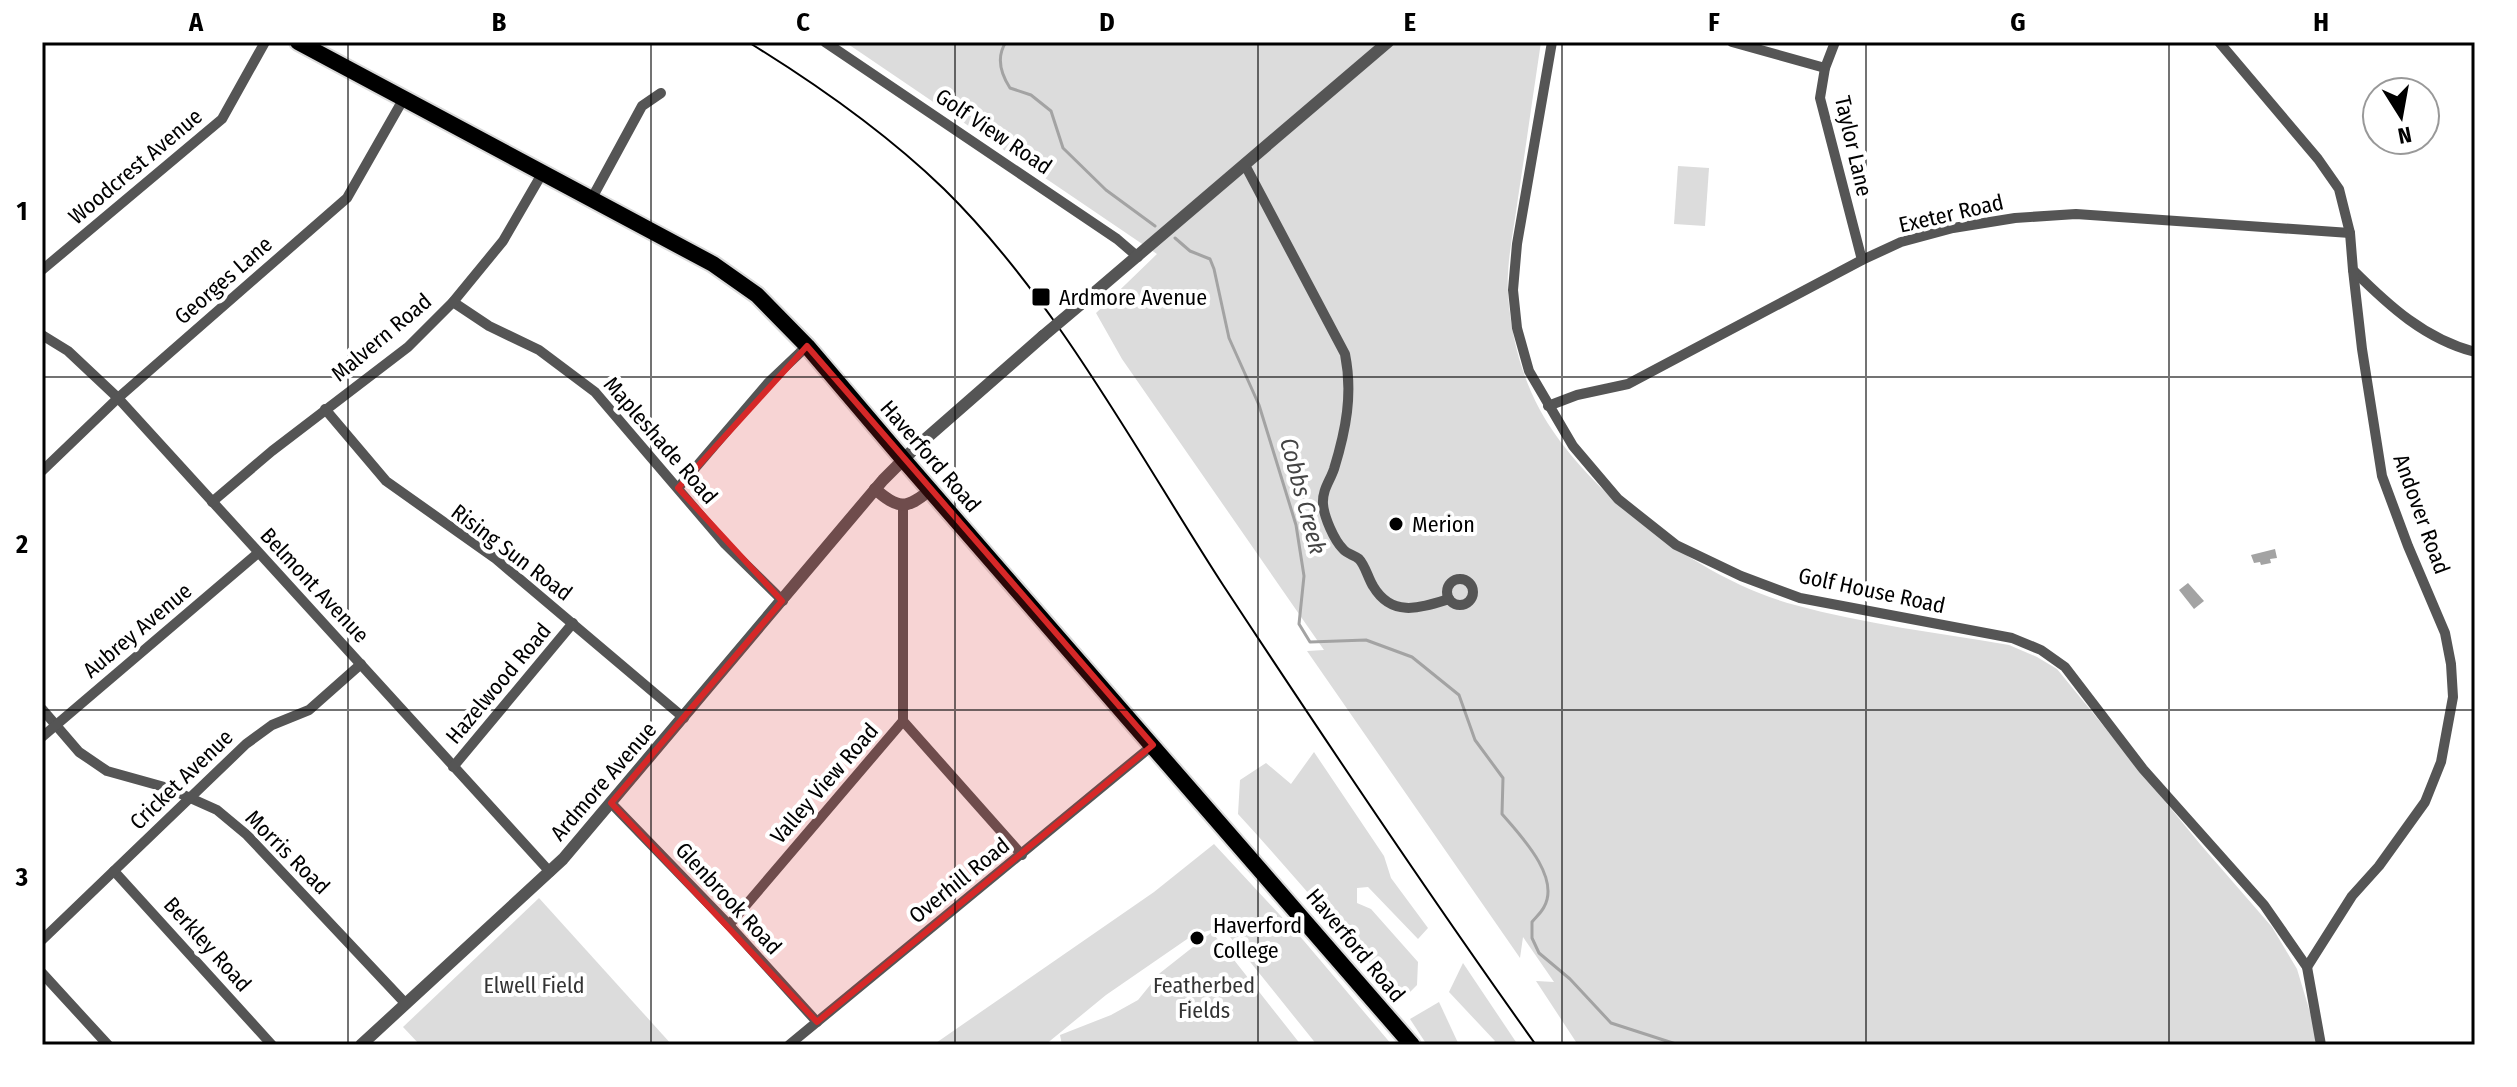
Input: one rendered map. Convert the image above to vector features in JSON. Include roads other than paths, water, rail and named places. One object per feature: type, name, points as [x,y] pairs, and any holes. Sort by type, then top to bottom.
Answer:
[{"type":"main road","name":"Haverford Road","points":[[298,42],[713,264],[757,295],[807,346],[1412,1045]]},
{"type":"street","name":"Woodcrest Avenue","points":[[42,270],[222,119],[265,42]]},
{"type":"street","name":"Golf View Road","points":[[825,42],[1117,239],[1138,257]]},
{"type":"street","name":"Ardmore Avenue","points":[[361,1045],[550,872],[903,459],[1388,42]]},
{"type":"street","name":"Golf House Road","points":[[1552,42],[1517,244],[1513,290],[1517,328],[1529,371],[1573,446],[1618,499],[1676,545],[1741,576],[1800,598],[2012,638],[2041,650],[2065,667],[2143,769],[2264,905],[2307,967],[2321,1045]]},
{"type":"street","points":[[1732,42],[1825,68]]},
{"type":"street","name":"Taylor Lane","points":[[1835,42],[1825,68],[1820,98],[1862,260]]},
{"type":"street","name":"Andover Road","points":[[2219,42],[2330,173],[2339,189],[2350,233],[2362,349],[2382,476],[2408,546],[2443,625],[2451,664],[2453,697],[2449,728],[2441,762],[2425,802],[2379,866],[2352,896],[2307,967]]},
{"type":"street","points":[[592,198],[642,106],[661,93]]},
{"type":"street","name":"Georges Lane","points":[[42,471],[118,398],[347,198],[404,98]]},
{"type":"street","points":[[1245,165],[1345,354],[1350,378],[1350,401],[1333,472],[1325,487],[1323,504],[1328,521],[1343,550],[1360,559],[1373,587],[1385,601],[1401,609],[1415,610],[1449,599]]},
{"type":"street","name":"Malvern Road","points":[[212,502],[325,409],[408,347],[453,302],[503,241],[543,172]]},
{"type":"street","name":"Exeter Road","points":[[1548,406],[1577,395],[1628,384],[1862,260],[1901,242],[1953,228],[2015,218],[2076,214],[2350,233]]},
{"type":"street","points":[[2353,270],[2393,308],[2422,330],[2442,341],[2475,352]]},
{"type":"street","name":"Mapleshade Road","points":[[453,302],[489,326],[539,350],[595,392],[725,544],[783,601]]},
{"type":"street","name":"Belmont Avenue","points":[[42,335],[68,351],[118,398],[550,872]]},
{"type":"street","points":[[678,488],[768,383],[807,346]]},
{"type":"street","name":"Rising Sun Road","points":[[325,409],[386,481],[496,559],[684,718]]},
{"type":"street","points":[[875,489],[889,501],[903,505],[916,501],[930,490]]},
{"type":"street","name":"Valley View Road","points":[[729,925],[903,721],[903,505]]},
{"type":"street","name":"Aubrey Avenue","points":[[42,737],[258,553]]},
{"type":"street","name":"Hazelwood Road","points":[[453,767],[573,623]]},
{"type":"street","name":"Cricket Avenue","points":[[42,940],[246,744],[272,725],[309,710],[361,664]]},
{"type":"street","name":"Morris Road","points":[[42,709],[79,752],[107,771],[168,788],[217,810],[247,835],[406,1004]]},
{"type":"street","points":[[903,721],[1022,855]]},
{"type":"street","name":"Overhill Road","points":[[789,1045],[1153,745]]},
{"type":"street","name":"Glenbrook Road","points":[[611,803],[817,1022]]},
{"type":"street","name":"Berkley Road","points":[[114,871],[272,1045]]},
{"type":"street","points":[[42,973],[108,1045]]},
{"type":"waterway","name":"Cobbs Creek","points":[[1006,42],[1001,65],[1010,88],[1031,95],[1051,111],[1063,148],[1106,190],[1155,226]]},
{"type":"waterway","name":"Cobbs Creek","points":[[1175,238],[1190,251],[1210,259],[1214,269],[1229,338],[1259,405],[1296,525],[1304,576],[1299,624],[1310,642],[1366,640],[1412,657],[1459,695],[1475,740],[1503,778],[1502,814],[1519,833],[1543,870],[1548,895],[1544,907],[1532,922],[1532,938],[1539,953],[1570,979],[1611,1023],[1679,1045]]},
{"type":"tram line","points":[[748,42],[825,92],[898,148],[944,189],[985,232],[1023,279],[1094,379],[1223,585],[1338,759],[1536,1045]]},
{"type":"place","name":"Ardmore Avenue","points":[[1041,297]]},
{"type":"place","name":"Merion","points":[[1396,524]]},
{"type":"place","name":"Haverford College","points":[[1197,938]]},
{"type":"park label","name":"Elwell Field","points":[[534,985]]},
{"type":"park label","name":"Featherbed Fields","points":[[1204,998]]}]
